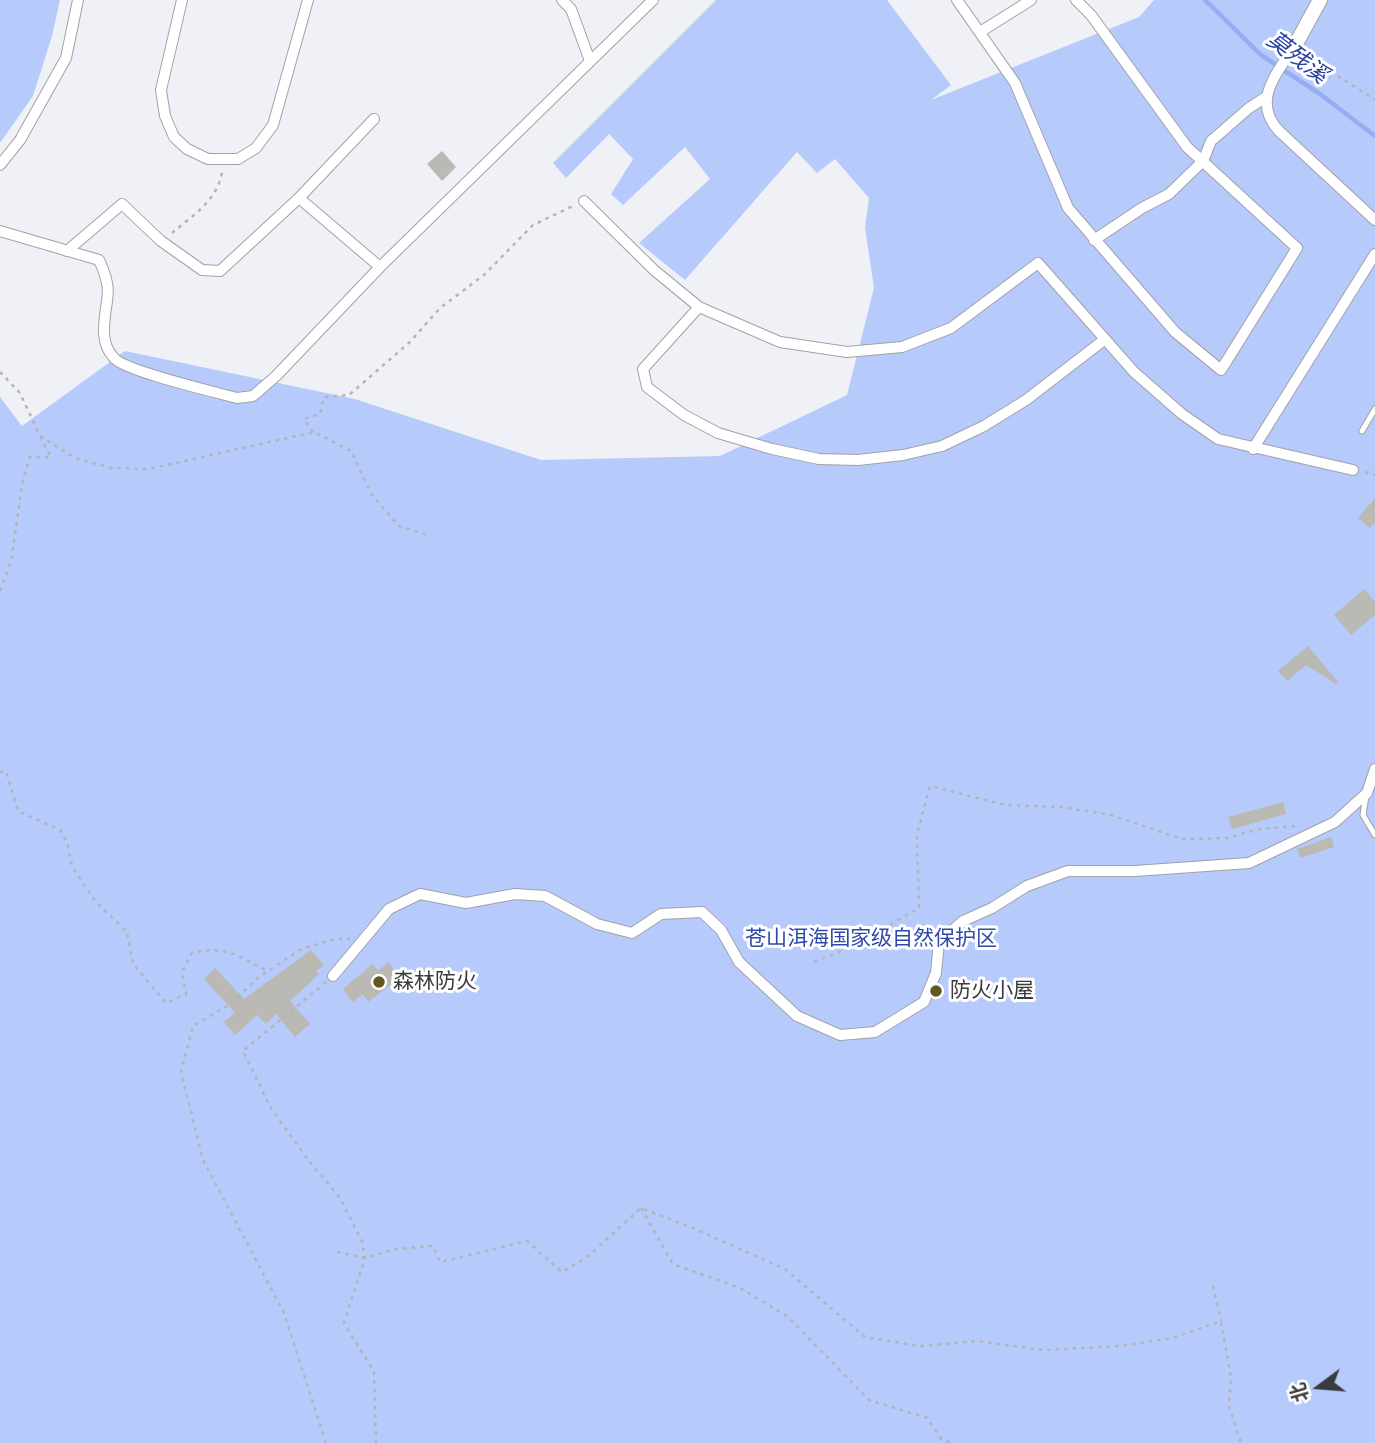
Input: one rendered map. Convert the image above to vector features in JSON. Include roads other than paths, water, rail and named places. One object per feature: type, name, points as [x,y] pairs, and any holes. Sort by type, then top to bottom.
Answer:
[{"type":"street","points":[[0,165],[20,140],[66,58],[78,0]]},
{"type":"street","points":[[182,0],[162,90],[164,116],[174,137],[187,149],[208,159],[238,159],[256,148],[273,125],[309,0]]},
{"type":"street","points":[[562,0],[571,9],[590,61]]},
{"type":"street","points":[[571,9],[580,0]]},
{"type":"street","points":[[0,231],[99,260],[107,277],[110,294],[104,322],[105,344],[115,360],[133,368],[237,398],[253,396],[276,376],[380,267],[653,0]]},
{"type":"street","points":[[957,0],[1015,83],[1068,208],[1175,332],[1221,370],[1297,248],[1187,147],[1091,15],[1076,0]]},
{"type":"street","points":[[980,32],[1031,0]]},
{"type":"street","points":[[1094,240],[1142,208],[1169,194],[1203,161],[1211,141],[1267,93],[1320,0]]},
{"type":"street","points":[[1267,93],[1266,110],[1271,123],[1375,220]]},
{"type":"street","points":[[67,251],[122,204],[161,241],[202,270],[220,271],[299,198],[374,119]]},
{"type":"street","points":[[299,198],[380,267]]},
{"type":"street","points":[[584,201],[654,270],[699,307],[780,342],[847,352],[902,347],[951,328],[1038,263],[1134,372],[1182,414],[1218,439],[1353,470]]},
{"type":"street","points":[[1253,449],[1375,254]]},
{"type":"street","points":[[699,307],[643,369],[648,387],[684,415],[718,433],[819,459],[858,460],[903,455],[942,446],[984,426],[1026,400],[1104,340]]},
{"type":"street","points":[[333,976],[388,908],[420,894],[466,903],[515,894],[545,896],[597,924],[632,933],[661,914],[702,912],[721,930],[739,962],[797,1016],[840,1035],[875,1032],[924,1002],[936,973],[939,942],[963,921],[992,908],[1027,886],[1068,871],[1135,871],[1249,863],[1335,822],[1367,793],[1375,769]]},
{"type":"lane","points":[[1362,431],[1375,409]]},
{"type":"lane","points":[[1367,793],[1363,815],[1375,835]]},
{"type":"waterway","name":"莫残溪","points":[[1205,0],[1261,55],[1320,94],[1375,136]]},
{"type":"place","name":"森林防火","points":[[379,982]]},
{"type":"place","name":"防火小屋","points":[[936,991]]},
{"type":"park label","name":"苍山洱海国家级自然保护区","points":[[871,939]]}]
